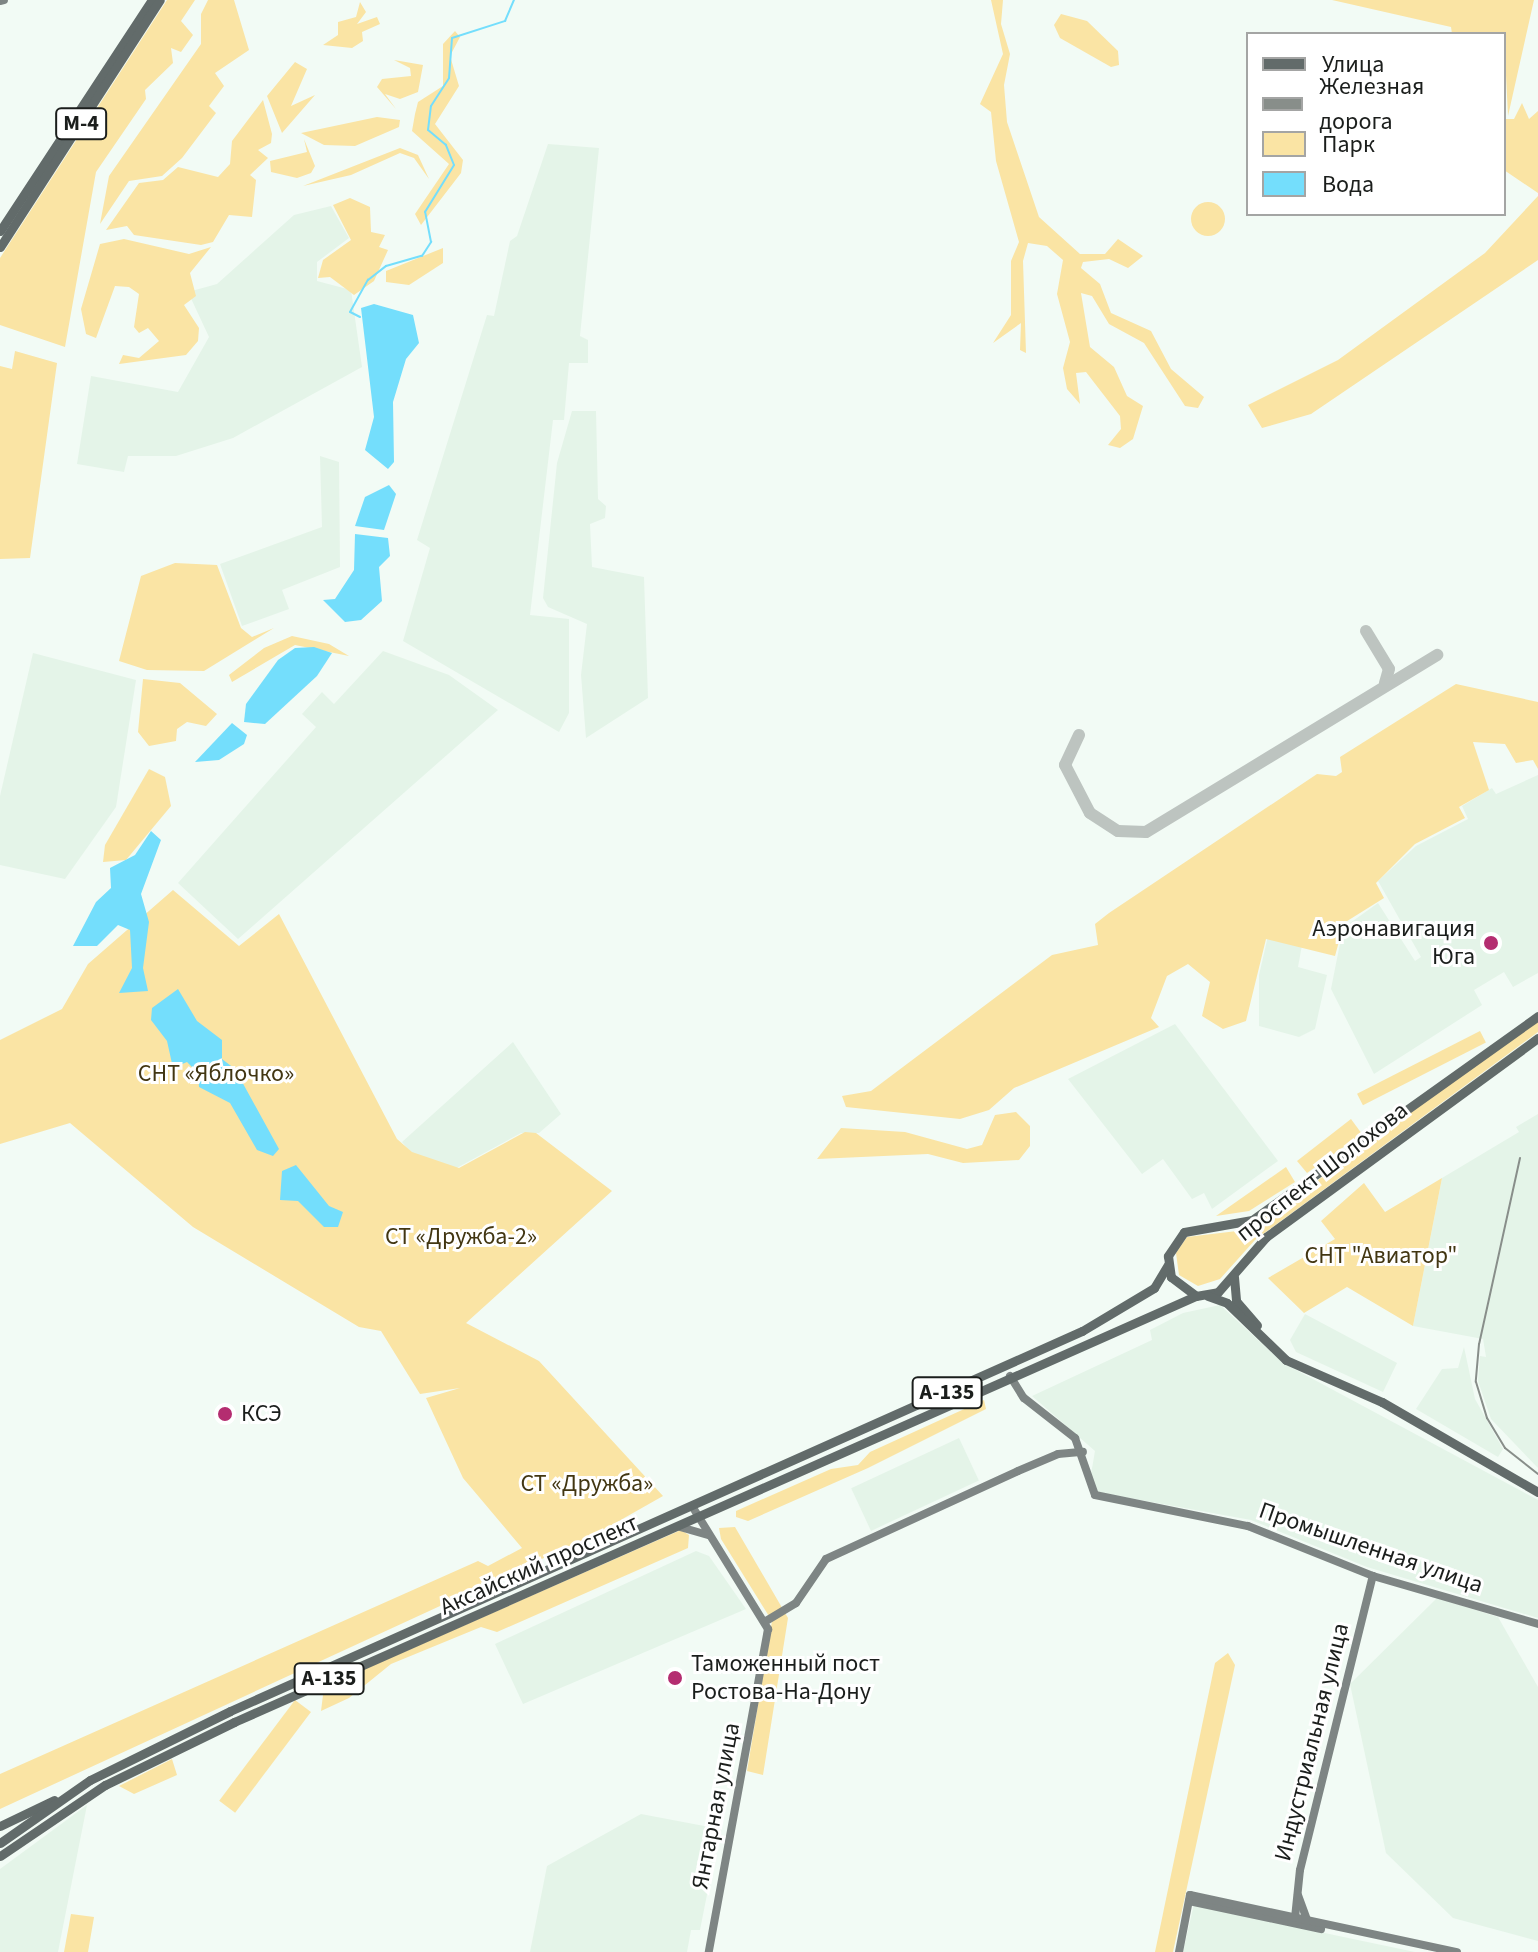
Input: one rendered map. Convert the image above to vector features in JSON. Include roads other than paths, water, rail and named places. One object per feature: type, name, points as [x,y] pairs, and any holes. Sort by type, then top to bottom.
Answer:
[{"type":"main road","name":"М-4","points":[[0,231],[152,0]]},
{"type":"main road","name":"М-4","points":[[0,247],[160,0]]},
{"type":"main road","name":"проспект Шолохова","points":[[1168,1265],[1171,1246],[1184,1232],[1252,1220],[1457,1070],[1538,1016]]},
{"type":"main road","name":"проспект Шолохова","points":[[1208,1296],[1234,1275],[1249,1251],[1468,1085],[1538,1038]]},
{"type":"main road","points":[[1457,1070],[1468,1085]]},
{"type":"main road","points":[[1369,1136],[1379,1152]]},
{"type":"main road","points":[[1292,1193],[1303,1198],[1305,1209]]},
{"type":"main road","points":[[1168,1265],[1181,1289],[1227,1303],[1302,1369],[1382,1402],[1538,1492]]},
{"type":"main road","name":"Аксайский проспект","points":[[0,1843],[82,1786],[230,1711],[1120,1313],[1154,1288],[1168,1265]]},
{"type":"main road","points":[[1234,1275],[1238,1304],[1302,1369]]},
{"type":"main road","name":"Аксайский проспект","points":[[0,1856],[105,1785],[234,1722],[1196,1296]]},
{"type":"main road","points":[[699,1516],[699,1507],[733,1488]]},
{"type":"main road","points":[[0,1826],[82,1786]]},
{"type":"street","points":[[1010,1376],[1083,1452]]},
{"type":"street","points":[[692,1506],[766,1621],[796,1603],[826,1559],[1058,1454],[1083,1452]]},
{"type":"street","name":"Промышленная улица","points":[[1083,1452],[1089,1489],[1237,1524],[1373,1576],[1538,1624]]},
{"type":"street","points":[[714,1540],[710,1519],[722,1505]]},
{"type":"street","points":[[671,1528],[693,1526],[714,1540]]},
{"type":"street","name":"Индустриальная улица","points":[[1301,1921],[1300,1870],[1373,1576]]},
{"type":"street","name":"Янтарная улица","points":[[711,1952],[765,1653],[766,1621]]},
{"type":"street","points":[[1179,1952],[1190,1898],[1419,1947],[1457,1952]]},
{"type":"street","points":[[1419,1947],[1431,1952]]},
{"type":"water","points":[[374,304],[413,315],[419,343],[406,359],[393,402],[394,462],[388,469],[365,450],[374,417],[361,308]]},
{"type":"water","points":[[389,485],[396,494],[384,530],[355,526],[365,497]]},
{"type":"water","points":[[355,534],[388,538],[390,556],[379,567],[382,601],[361,620],[345,622],[323,600],[335,599],[354,570]]},
{"type":"water","points":[[314,647],[332,653],[317,676],[265,724],[244,722],[246,704],[278,660],[295,648]]},
{"type":"water","points":[[232,723],[247,735],[244,744],[219,760],[195,762]]},
{"type":"water","points":[[151,831],[161,840],[141,894],[149,922],[143,968],[148,991],[119,993],[132,968],[130,930],[118,925],[97,946],[73,946],[96,902],[111,888],[110,868],[135,855]]},
{"type":"water","points":[[178,989],[197,1021],[222,1040],[222,1059],[235,1069],[279,1149],[273,1156],[257,1150],[230,1103],[199,1087],[198,1073],[187,1062],[173,1068],[167,1041],[151,1020],[152,1008]]},
{"type":"water","points":[[296,1165],[329,1206],[343,1212],[338,1227],[324,1227],[298,1201],[280,1200],[282,1171]]},
{"type":"waterway","points":[[360,317],[350,312],[368,280],[386,266],[422,256],[431,242],[425,212],[454,165],[446,145],[428,130],[431,106],[449,78],[452,38],[505,21],[514,0]]},
{"type":"railway","points":[[1520,1158],[1479,1344],[1476,1382],[1487,1418],[1505,1448],[1538,1474]]},
{"type":"place","name":"Аэронавигация Юга","points":[[1491,943]]},
{"type":"place","name":"КСЭ","points":[[225,1414]]},
{"type":"place","name":"Таможенный пост Ростова-На-Дону","points":[[675,1678]]},
{"type":"park label","name":"СНТ «Яблочко»","points":[[216,1074]]},
{"type":"park label","name":"СТ «Дружба-2»","points":[[461,1237]]},
{"type":"park label","name":"СНТ \"Авиатор\"","points":[[1381,1256]]},
{"type":"park label","name":"СТ «Дружба»","points":[[587,1484]]}]
